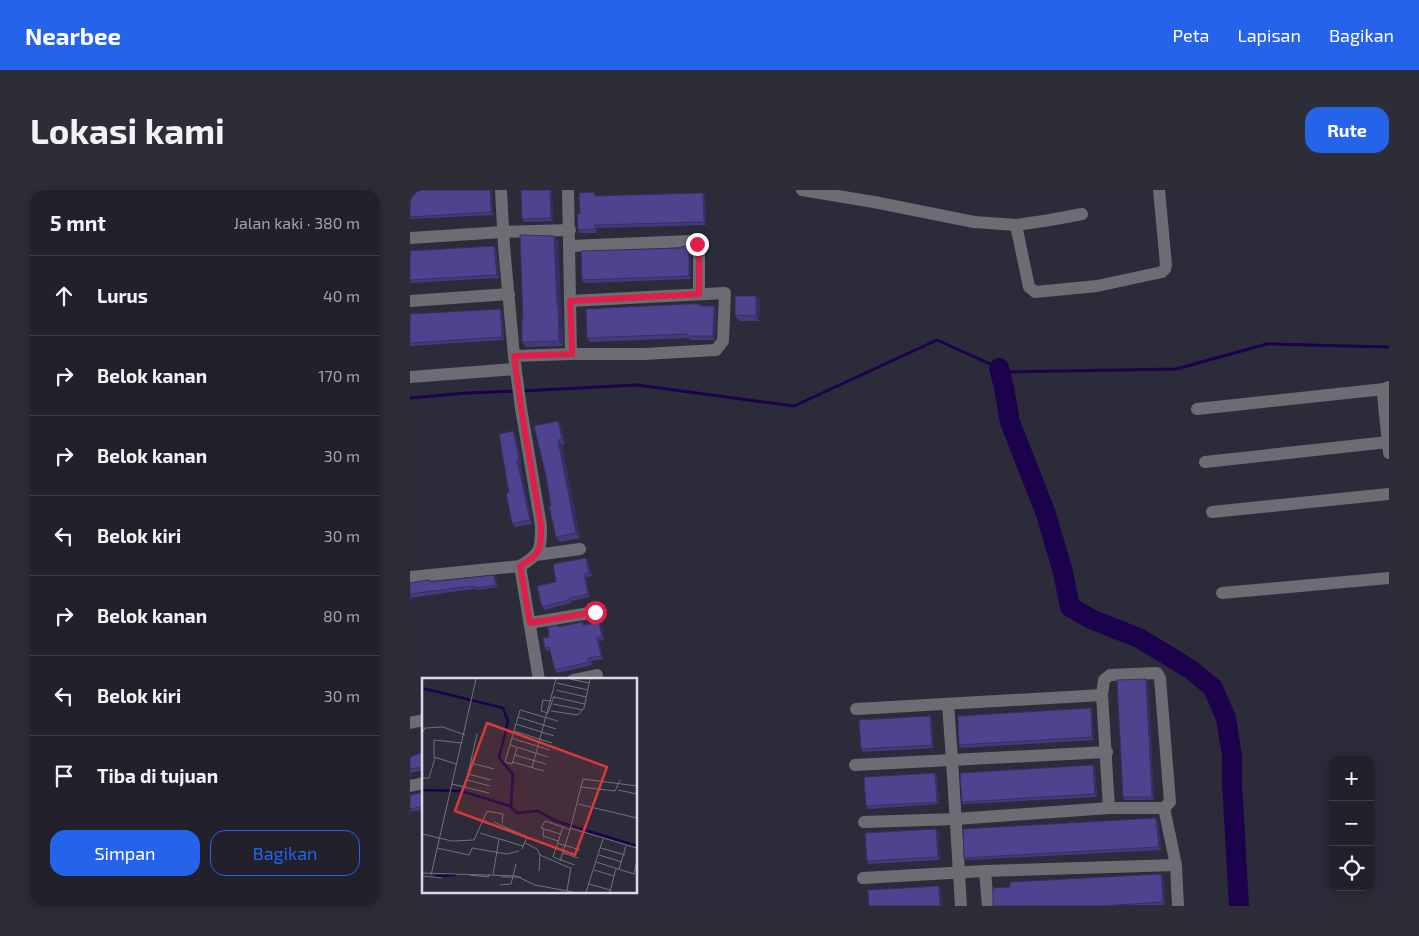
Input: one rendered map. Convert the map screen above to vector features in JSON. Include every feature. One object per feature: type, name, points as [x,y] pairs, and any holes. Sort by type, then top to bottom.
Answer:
[{"type":"street","points":[[501,190],[515,368],[541,526],[542,544],[536,555]]},
{"type":"street","points":[[568,190],[572,354]]},
{"type":"street","points":[[802,190],[974,222],[1016,225],[1082,214]]},
{"type":"street","points":[[1016,225],[1030,287],[1035,292],[1097,286],[1162,272],[1165,270],[1166,265],[1159,190]]},
{"type":"street","points":[[410,238],[570,230]]},
{"type":"street","points":[[570,246],[690,241],[697,244],[699,250],[699,294]]},
{"type":"street","points":[[410,377],[515,368],[572,354],[644,354],[716,350],[724,341],[725,293],[570,301]]},
{"type":"street","points":[[410,302],[509,294]]},
{"type":"street","points":[[1197,409],[1386,388],[1383,395],[1388,448],[1205,462]]},
{"type":"street","points":[[1212,512],[1389,494]]},
{"type":"street","points":[[410,578],[520,566],[536,555],[580,549]]},
{"type":"street","points":[[520,566],[539,678]]},
{"type":"street","points":[[1222,593],[1389,578]]},
{"type":"street","points":[[530,623],[595,612]]},
{"type":"street","points":[[864,822],[956,819],[1109,808],[1164,808],[1170,802],[1159,675],[1157,673],[1110,675],[1104,680],[1102,695],[1109,808]]},
{"type":"street","points":[[583,678],[597,675]]},
{"type":"street","points":[[856,709],[1102,695]]},
{"type":"street","points":[[948,704],[960,906]]},
{"type":"street","points":[[855,765],[1106,752]]},
{"type":"street","points":[[1164,808],[1176,865],[1178,906]]},
{"type":"street","points":[[863,878],[958,872],[1176,865]]},
{"type":"street","points":[[985,871],[988,906]]},
{"type":"building","points":[[410,190],[490,190],[491,212],[410,217]]},
{"type":"building","points":[[521,190],[550,190],[551,218],[522,219]]},
{"type":"building","points":[[594,192],[595,196],[703,193],[704,222],[594,225],[595,229],[578,230],[577,214],[580,214],[579,193]]},
{"type":"building","points":[[520,235],[554,236],[559,341],[522,342]]},
{"type":"building","points":[[494,246],[497,275],[410,280],[410,251]]},
{"type":"building","points":[[687,246],[689,248],[689,276],[582,280],[581,251],[681,248]]},
{"type":"building","points":[[735,296],[756,296],[756,316],[735,315]]},
{"type":"building","points":[[687,304],[714,306],[713,335],[688,336],[688,334],[587,338],[586,309]]},
{"type":"building","points":[[500,309],[502,337],[410,343],[410,314]]},
{"type":"building","points":[[558,421],[562,439],[558,440],[576,533],[556,537],[549,506],[551,506],[546,475],[534,426]]},
{"type":"building","points":[[513,431],[519,459],[517,460],[530,520],[512,523],[506,493],[509,493],[499,434]]},
{"type":"building","points":[[586,558],[589,573],[584,574],[588,594],[542,607],[537,586],[556,582],[553,564]]},
{"type":"building","points":[[494,575],[496,585],[410,594],[410,583]]},
{"type":"building","points":[[583,622],[583,625],[599,623],[602,637],[597,638],[601,656],[588,658],[589,662],[555,670],[549,647],[545,648],[543,638],[549,637],[548,627]]},
{"type":"building","points":[[1146,679],[1152,797],[1123,797],[1117,680]]},
{"type":"building","points":[[1091,708],[1092,737],[959,745],[958,716]]},
{"type":"building","points":[[930,716],[932,745],[861,749],[859,720]]},
{"type":"building","points":[[422,753],[422,767],[410,769],[410,757]]},
{"type":"building","points":[[1093,765],[1095,794],[962,802],[960,773]]},
{"type":"building","points":[[935,773],[937,802],[866,806],[864,777]]},
{"type":"building","points":[[422,792],[422,806],[410,809],[410,795]]},
{"type":"building","points":[[1156,818],[1159,847],[964,858],[963,829]]},
{"type":"building","points":[[936,829],[938,857],[867,861],[865,833]]},
{"type":"building","points":[[1161,874],[1163,902],[1099,906],[993,906],[993,888],[1010,887],[1010,882]]},
{"type":"building","points":[[939,886],[940,906],[869,906],[868,890]]},
{"type":"waterway","points":[[521,391],[637,385],[794,406],[937,340],[1008,372],[1176,369],[1267,344],[1389,347]]},
{"type":"waterway","points":[[999,368],[1010,422],[1046,514],[1063,572],[1070,607],[1093,620],[1139,638],[1190,669],[1213,688],[1226,718],[1232,756],[1239,906]]},
{"type":"waterway","points":[[410,398],[515,391]]},
{"type":"route","points":[[595,612],[530,623],[520,566],[536,555],[542,544],[541,526],[514,356],[572,354],[570,301],[699,294],[699,250],[697,244]]}]
